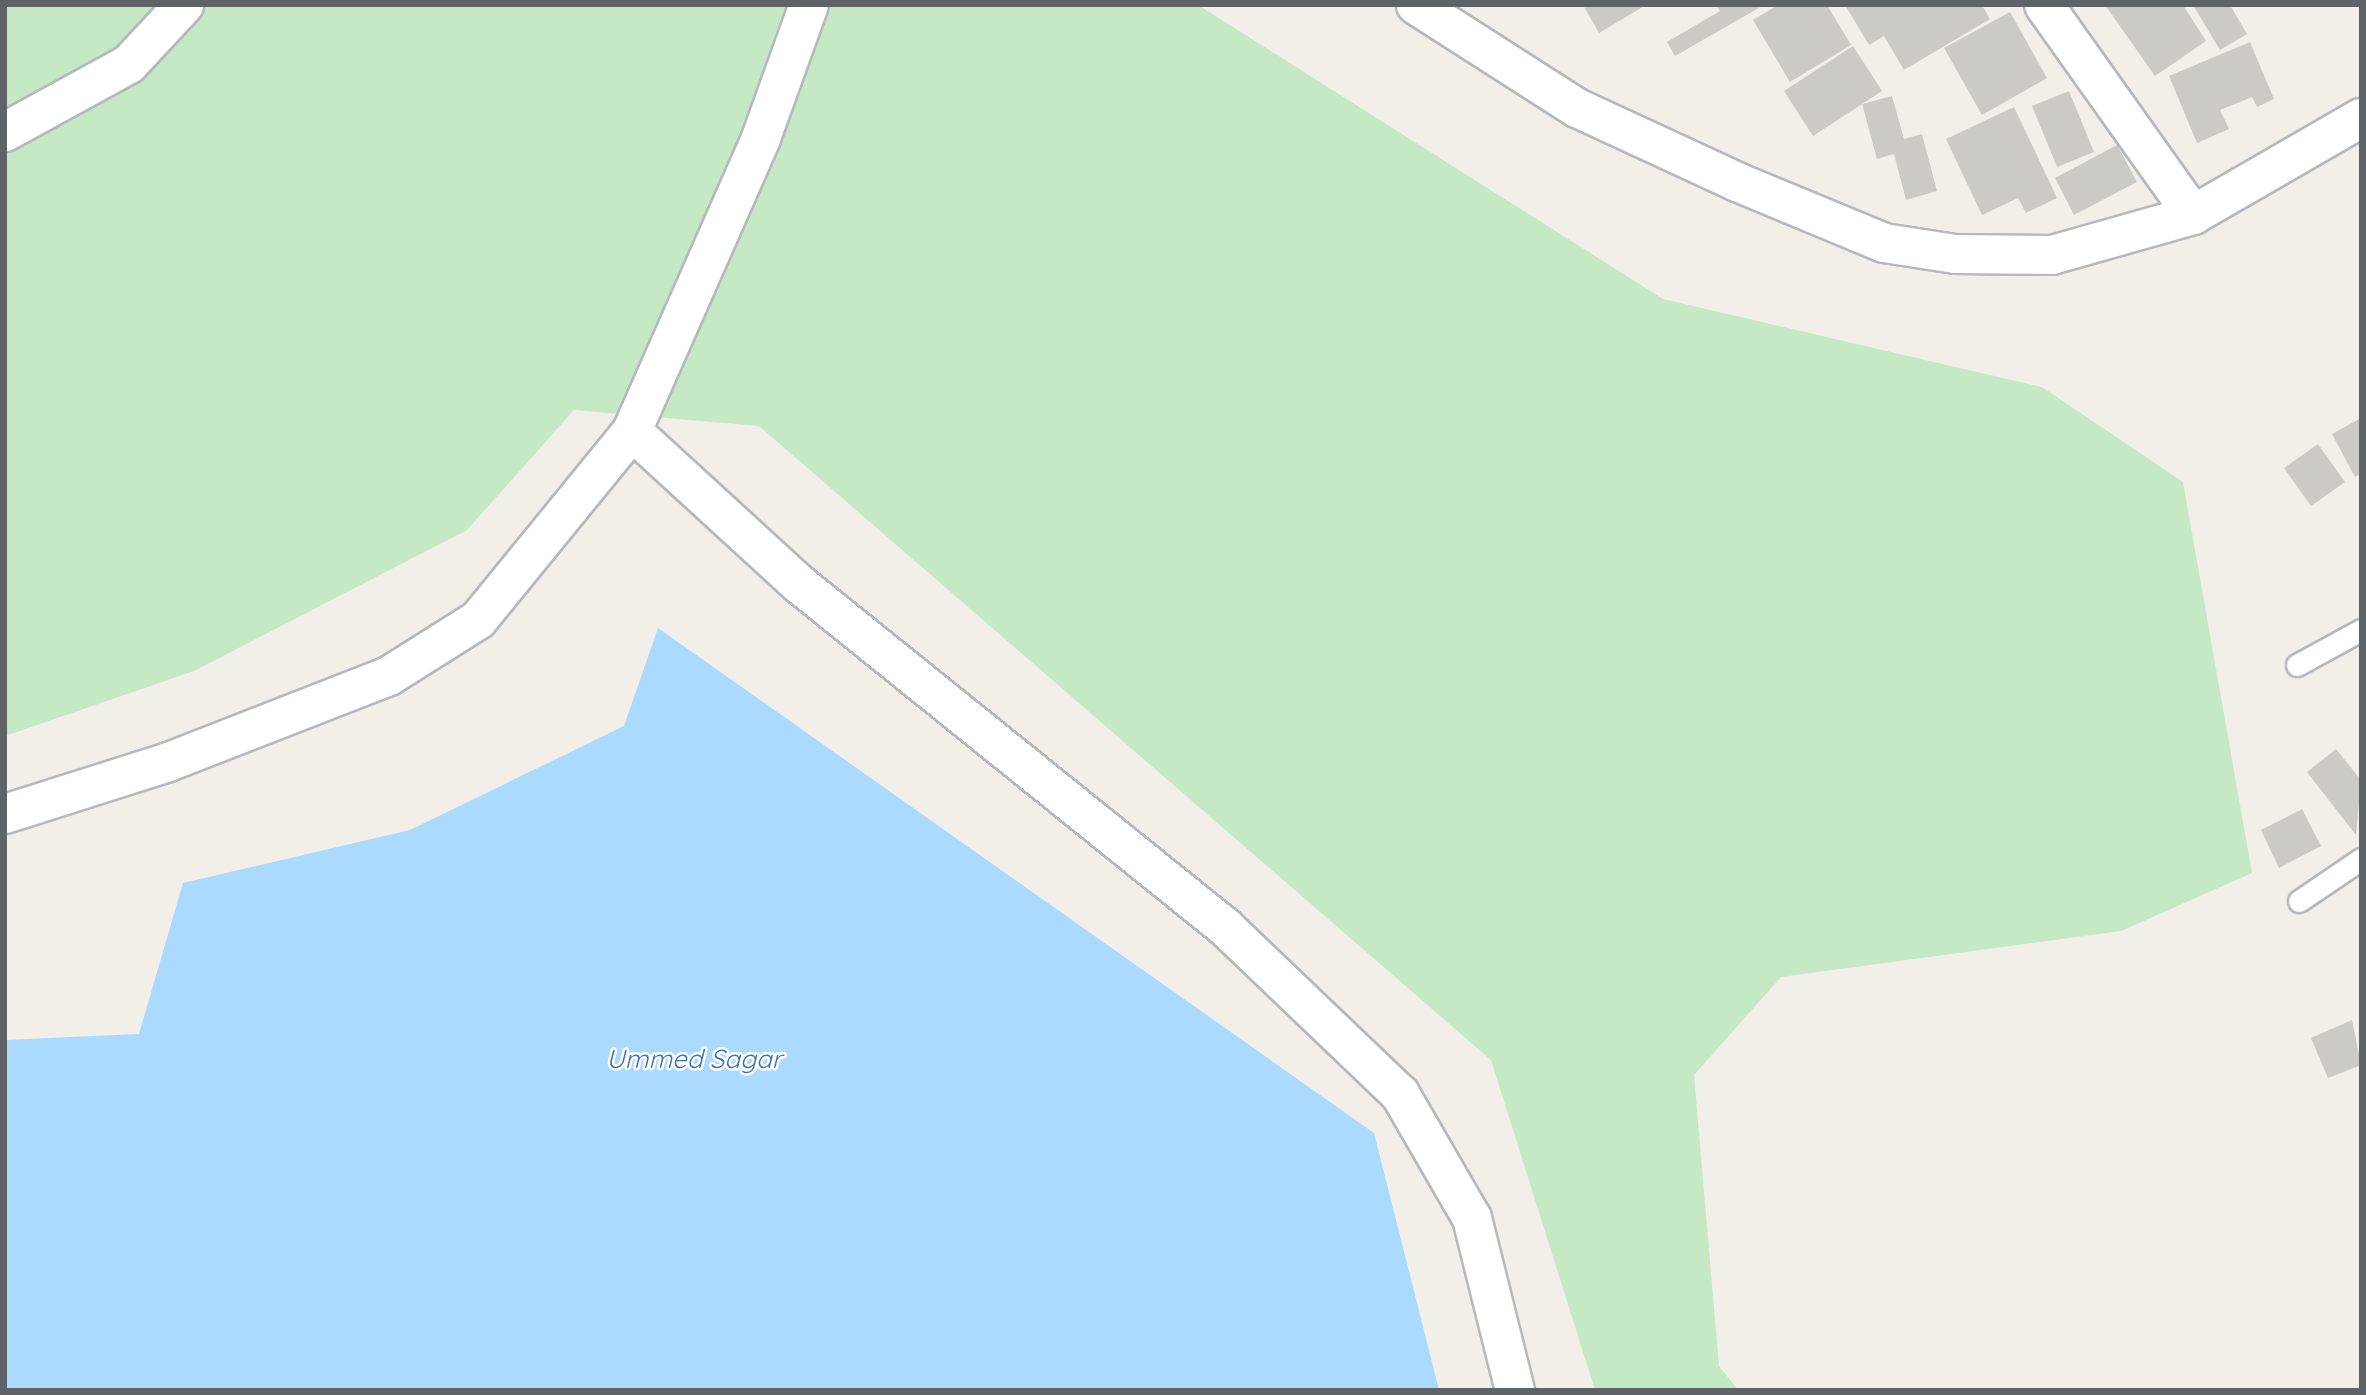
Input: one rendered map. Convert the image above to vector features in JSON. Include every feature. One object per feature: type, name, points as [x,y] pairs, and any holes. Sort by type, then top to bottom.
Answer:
[{"type":"street","points":[[5,132],[129,64],[184,5]]},
{"type":"street","points":[[5,814],[166,763],[388,676],[478,620],[632,431],[761,138],[809,5]]},
{"type":"street","points":[[1416,5],[1577,108],[1884,243],[1955,254],[2052,255],[2193,215],[2361,118]]},
{"type":"street","points":[[2044,5],[2193,215]]},
{"type":"street","points":[[632,431],[799,584],[1225,927],[1400,1094],[1472,1218],[1515,1390]]},
{"type":"lane","points":[[2297,665],[2361,630]]},
{"type":"lane","points":[[2299,901],[2361,859]]},
{"type":"green space","points":[[5,5],[1198,5],[1663,299],[2042,387],[2183,482],[2252,873],[2121,931],[1781,977],[1694,1075],[1719,1366],[1738,1390],[1595,1390],[1491,1060],[759,426],[574,410],[467,530],[194,671],[5,736]]},
{"type":"water","name":"Ummed Sagar","points":[[658,628],[1374,1133],[1439,1390],[5,1390],[5,1040],[139,1034],[183,883],[410,830],[624,726]]},
{"type":"building","points":[[1583,5],[1646,5],[1599,33]]},
{"type":"building","points":[[1716,5],[1764,5],[1675,56],[1667,42],[1720,11]]},
{"type":"building","points":[[1778,5],[1827,5],[1851,45],[1790,82],[1753,20]]},
{"type":"building","points":[[1845,5],[1982,5],[1990,19],[1904,70],[1884,36],[1869,45]]},
{"type":"building","points":[[2105,5],[2183,5],[2206,41],[2155,76]]},
{"type":"building","points":[[2193,5],[2230,5],[2247,34],[2220,50]]},
{"type":"building","points":[[2010,12],[2047,78],[1982,115],[1944,48]]},
{"type":"building","points":[[2250,42],[2274,99],[2257,107],[2252,97],[2220,110],[2229,129],[2197,143],[2169,76]]},
{"type":"building","points":[[1853,46],[1882,91],[1813,136],[1784,91]]},
{"type":"building","points":[[2069,91],[2094,152],[2057,167],[2032,106]]},
{"type":"building","points":[[1892,96],[1904,139],[1922,134],[1937,191],[1906,200],[1894,154],[1877,159],[1862,104]]},
{"type":"building","points":[[2014,107],[2057,198],[2026,213],[2018,198],[1982,215],[1946,139]]},
{"type":"building","points":[[2117,145],[2137,182],[2074,215],[2055,178]]},
{"type":"building","points":[[2361,418],[2361,474],[2355,477],[2332,434]]},
{"type":"building","points":[[2318,444],[2345,482],[2311,506],[2284,468]]},
{"type":"building","points":[[2336,749],[2361,780],[2356,835],[2307,772]]},
{"type":"building","points":[[2302,809],[2321,846],[2279,868],[2261,830]]},
{"type":"building","points":[[2352,1020],[2361,1065],[2328,1078],[2311,1038]]}]
